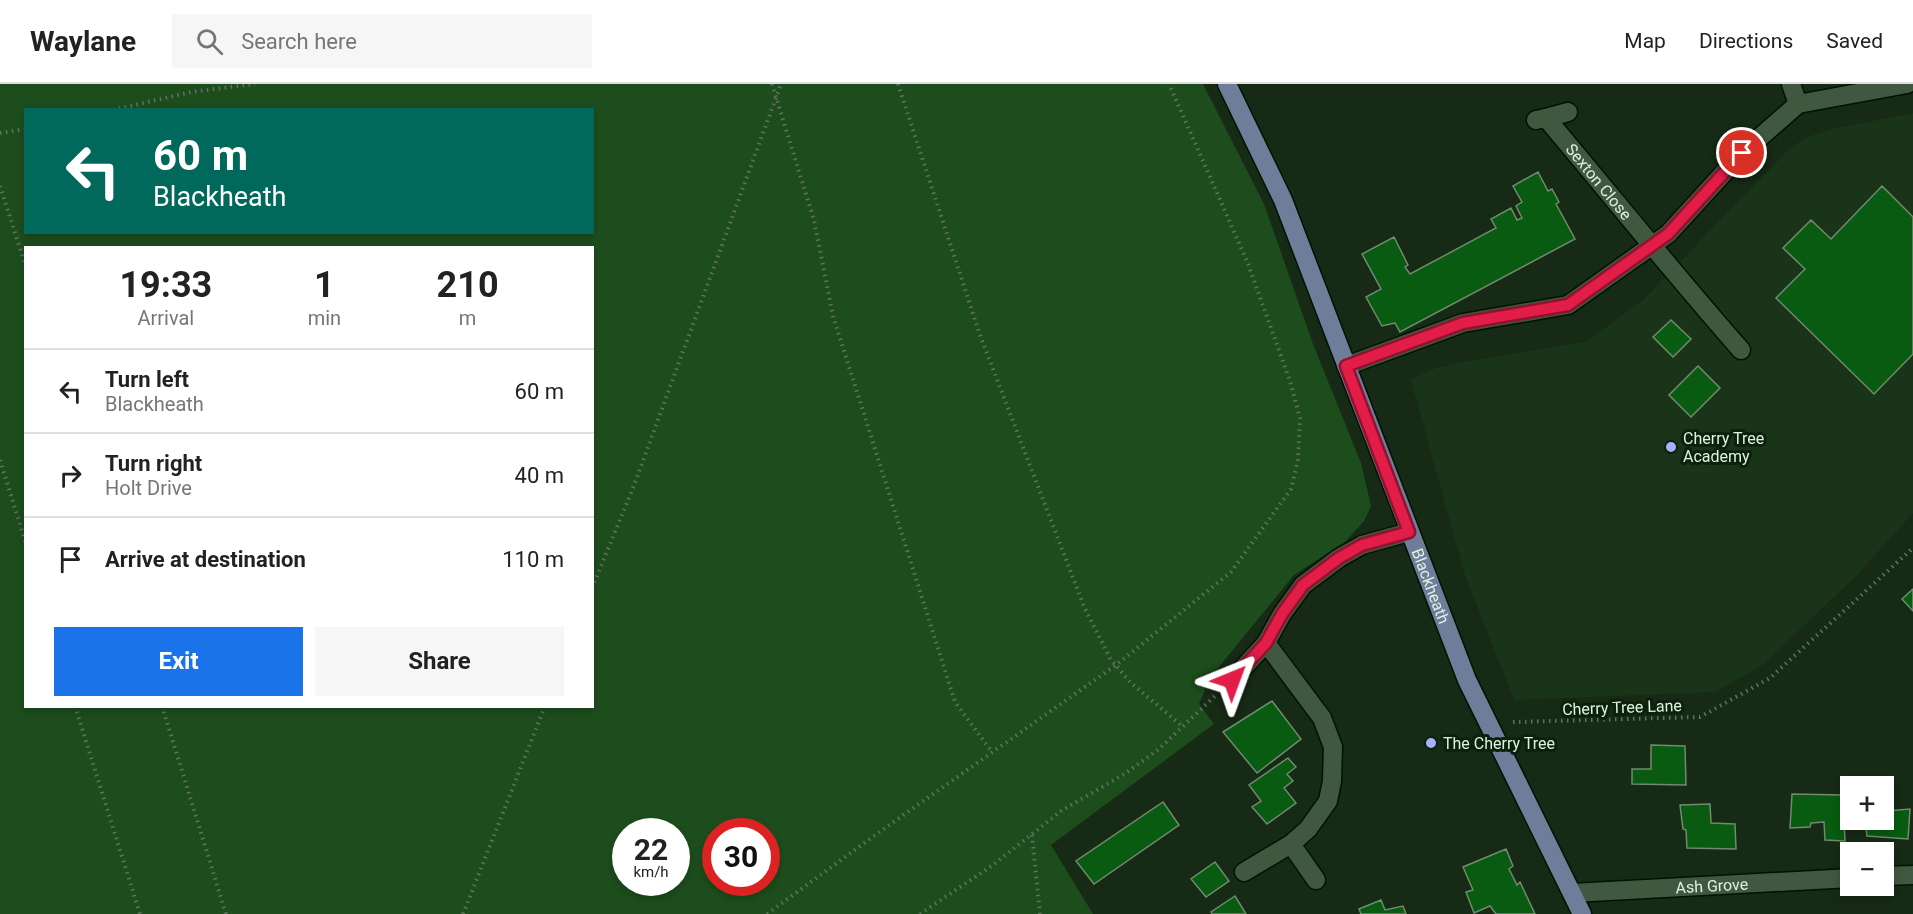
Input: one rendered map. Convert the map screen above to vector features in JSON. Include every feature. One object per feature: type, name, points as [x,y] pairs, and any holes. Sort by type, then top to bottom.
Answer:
[{"type":"main road","name":"Blackheath","points":[[1227,84],[1282,200],[1467,680],[1582,914]]},
{"type":"street","points":[[1791,84],[1798,104]]},
{"type":"street","points":[[1346,366],[1463,323],[1568,305],[1668,234],[1742,153],[1798,104],[1908,84]]},
{"type":"street","name":"Sexton Close","points":[[1568,112],[1541,119],[1742,350]]},
{"type":"street","points":[[1232,680],[1266,643],[1282,614],[1303,585],[1339,558],[1362,545],[1409,532]]},
{"type":"street","points":[[1244,872],[1291,844],[1308,829],[1328,801],[1332,781],[1333,747],[1322,718],[1266,643]]},
{"type":"street","points":[[1291,844],[1316,880]]},
{"type":"street","points":[[1894,876],[1913,875]]},
{"type":"street","name":"Ash Grove","points":[[1572,893],[1840,879]]},
{"type":"path","points":[[122,108],[191,92],[255,84]]},
{"type":"path","points":[[772,84],[814,220],[833,316],[955,702],[992,752]]},
{"type":"path","points":[[594,583],[642,465],[781,84]]},
{"type":"path","points":[[898,84],[980,335],[1081,600],[1110,658],[1130,682],[1182,726]]},
{"type":"path","points":[[767,914],[1116,665],[1231,572],[1291,489],[1298,460],[1300,418],[1290,381],[1247,261],[1169,84]]},
{"type":"path","points":[[0,133],[24,129]]},
{"type":"path","points":[[0,186],[24,261]]},
{"type":"path","points":[[0,460],[24,538]]},
{"type":"path","name":"Cherry Tree Lane","points":[[1488,723],[1700,717],[1770,678],[1913,548]]},
{"type":"path","points":[[920,914],[993,865],[1061,811],[1126,773],[1159,749],[1232,680]]},
{"type":"path","points":[[76,708],[140,914]]},
{"type":"path","points":[[163,708],[226,914]]},
{"type":"path","points":[[463,914],[544,708]]},
{"type":"path","points":[[1032,834],[1040,914]]},
{"type":"shaded area","name":"Cherry Tree Academy","points":[[1913,113],[1913,513],[1857,575],[1764,664],[1716,692],[1514,700],[1464,572],[1411,380],[1433,369],[1462,362],[1587,341],[1642,301],[1792,146],[1810,136],[1832,129]]},
{"type":"green space","points":[[0,84],[1203,84],[1264,204],[1313,344],[1361,463],[1371,506],[1364,521],[1345,542],[1294,575],[1210,678],[1199,704],[1214,724],[1051,845],[1093,914],[0,914]]},
{"type":"building","points":[[1538,172],[1548,191],[1552,189],[1559,202],[1556,204],[1575,239],[1400,332],[1395,323],[1382,326],[1366,297],[1381,289],[1362,254],[1394,237],[1408,265],[1405,267],[1410,274],[1496,228],[1491,219],[1511,208],[1517,220],[1522,218],[1516,206],[1522,202],[1513,186]]},
{"type":"building","points":[[1882,186],[1913,217],[1913,354],[1874,394],[1776,298],[1805,269],[1783,248],[1811,220],[1831,239]]},
{"type":"building","points":[[1671,320],[1691,339],[1673,357],[1653,337]]},
{"type":"building","points":[[1698,366],[1720,388],[1691,417],[1669,395]]},
{"type":"building","points":[[1913,589],[1913,611],[1902,599]]},
{"type":"building","points":[[1272,701],[1301,739],[1257,773],[1223,732]]},
{"type":"building","points":[[1651,745],[1685,746],[1686,785],[1632,784],[1632,769],[1651,769]]},
{"type":"building","points":[[1288,758],[1296,767],[1287,774],[1293,781],[1284,788],[1296,803],[1267,824],[1252,807],[1261,801],[1249,785]]},
{"type":"building","points":[[1792,794],[1840,795],[1840,830],[1845,830],[1845,841],[1825,840],[1824,822],[1811,823],[1810,827],[1790,828]]},
{"type":"building","points":[[1163,802],[1179,825],[1094,884],[1076,861]]},
{"type":"building","points":[[1710,804],[1711,823],[1735,824],[1736,849],[1687,848],[1686,830],[1683,829],[1680,805]]},
{"type":"building","points":[[1910,809],[1908,839],[1867,836],[1866,830],[1894,830],[1894,810]]},
{"type":"building","points":[[1506,849],[1513,866],[1509,869],[1517,885],[1520,882],[1535,914],[1496,914],[1490,906],[1474,913],[1466,892],[1473,890],[1463,867]]},
{"type":"building","points":[[1215,862],[1229,881],[1206,897],[1191,879]]},
{"type":"building","points":[[1235,896],[1246,914],[1212,914],[1211,912]]},
{"type":"building","points":[[1381,900],[1385,910],[1403,906],[1406,914],[1361,914],[1359,909]]},
{"type":"place","name":"Cherry Tree Academy","points":[[1671,447]]},
{"type":"place","name":"The Cherry Tree","points":[[1431,743]]},
{"type":"route","points":[[1232,680],[1266,643],[1282,614],[1303,585],[1339,558],[1362,545],[1409,532],[1346,366],[1463,323],[1568,305],[1668,234],[1742,153]]}]
